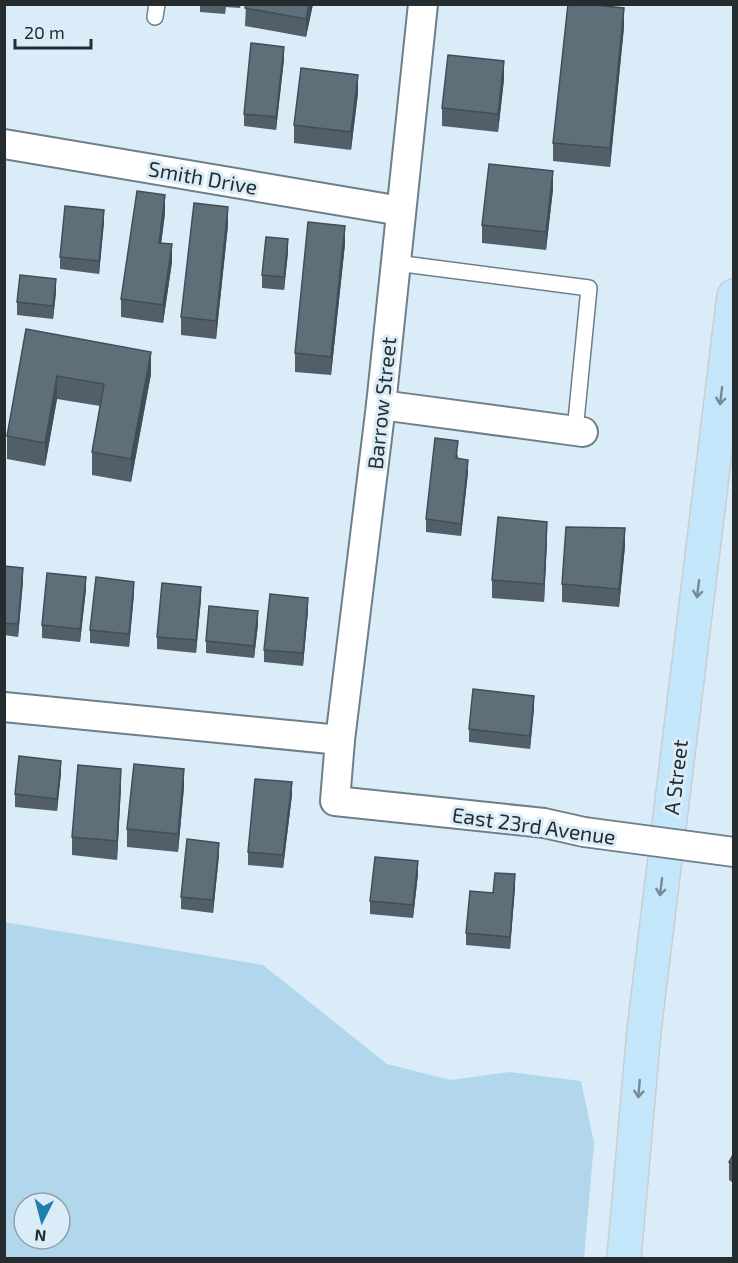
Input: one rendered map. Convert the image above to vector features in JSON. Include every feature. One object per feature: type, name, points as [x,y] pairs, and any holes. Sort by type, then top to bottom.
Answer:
[{"type":"main road","name":"A Street","points":[[624,1258],[644,1030],[734,296]]},
{"type":"street","name":"Barrow Street","points":[[335,801],[340,740],[381,405],[423,4]]},
{"type":"street","name":"Smith Drive","points":[[4,144],[401,211]]},
{"type":"street","points":[[381,405],[579,432]]},
{"type":"street","points":[[4,707],[340,740]]},
{"type":"street","name":"East 23rd Avenue","points":[[335,801],[544,823],[584,832],[734,852]]},
{"type":"lane","points":[[396,263],[589,288],[579,432]]},
{"type":"shaded area","points":[[4,922],[263,965],[387,1064],[450,1080],[510,1072],[581,1081],[594,1143],[584,1258],[5,1258]]},
{"type":"building","points":[[246,4],[309,4],[306,19],[245,8]]},
{"type":"building","points":[[568,4],[624,8],[610,148],[553,143]]},
{"type":"building","points":[[251,43],[284,47],[276,117],[244,114]]},
{"type":"building","points":[[448,55],[504,61],[498,114],[442,108]]},
{"type":"building","points":[[301,68],[358,75],[351,132],[294,125]]},
{"type":"building","points":[[489,164],[553,171],[546,232],[482,225]]},
{"type":"building","points":[[137,191],[165,195],[159,243],[172,244],[163,305],[121,299]]},
{"type":"building","points":[[194,203],[228,207],[216,321],[181,317]]},
{"type":"building","points":[[65,206],[104,210],[99,261],[60,257]]},
{"type":"building","points":[[308,222],[345,226],[331,357],[295,353]]},
{"type":"building","points":[[266,237],[288,239],[284,277],[262,275]]},
{"type":"building","points":[[20,275],[56,279],[53,306],[17,302]]},
{"type":"building","points":[[26,329],[151,352],[131,459],[92,452],[104,384],[57,376],[45,443],[7,436]]},
{"type":"building","points":[[435,438],[458,441],[456,458],[468,460],[461,524],[426,519]]},
{"type":"building","points":[[498,517],[547,522],[544,584],[492,580]]},
{"type":"building","points":[[566,527],[625,528],[619,589],[562,584]]},
{"type":"building","points":[[4,566],[23,568],[18,624],[4,623]]},
{"type":"building","points":[[47,573],[86,577],[80,629],[42,625]]},
{"type":"building","points":[[96,577],[134,582],[129,634],[90,630]]},
{"type":"building","points":[[162,583],[201,587],[196,640],[157,637]]},
{"type":"building","points":[[270,594],[308,598],[303,653],[264,650]]},
{"type":"building","points":[[209,606],[258,611],[254,646],[206,641]]},
{"type":"building","points":[[473,689],[534,696],[530,736],[469,729]]},
{"type":"building","points":[[19,756],[61,761],[57,799],[15,794]]},
{"type":"building","points":[[134,764],[184,769],[178,834],[127,829]]},
{"type":"building","points":[[78,765],[121,769],[117,841],[72,837]]},
{"type":"building","points":[[255,779],[292,782],[283,855],[248,852]]},
{"type":"building","points":[[187,839],[219,843],[213,900],[181,897]]},
{"type":"building","points":[[375,857],[418,861],[413,905],[370,901]]},
{"type":"building","points":[[495,873],[515,874],[510,937],[466,933],[470,891],[493,893]]},
{"type":"building","points":[[734,1153],[734,1164],[729,1162]]}]
